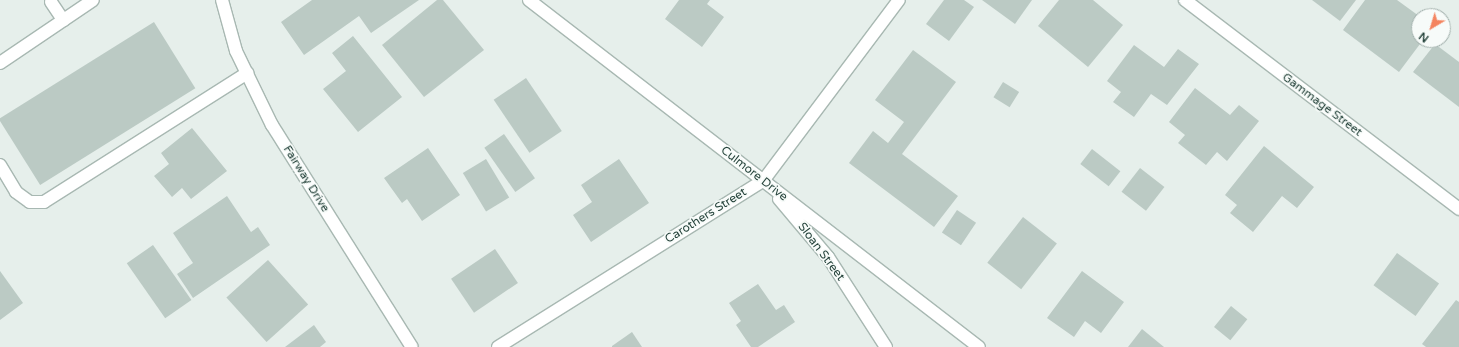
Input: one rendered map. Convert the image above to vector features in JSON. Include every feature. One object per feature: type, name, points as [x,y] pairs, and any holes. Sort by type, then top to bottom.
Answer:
[{"type":"street","points":[[0,63],[92,0]]},
{"type":"street","name":"Fairway Drive","points":[[222,0],[236,51],[272,125],[412,347]]},
{"type":"street","name":"Culmore Drive","points":[[528,0],[979,347]]},
{"type":"street","name":"Carothers Street","points":[[498,347],[763,181],[900,0]]},
{"type":"street","name":"Gammage Street","points":[[1185,0],[1459,209]]},
{"type":"street","points":[[51,2],[63,20]]},
{"type":"street","points":[[0,165],[16,192],[30,202],[44,202],[247,73]]},
{"type":"street","name":"Sloan Street","points":[[763,181],[828,257],[886,347]]},
{"type":"building","points":[[312,0],[419,0],[371,33],[359,16],[304,55],[281,22]]},
{"type":"building","points":[[437,0],[443,0],[484,50],[424,97],[382,45]]},
{"type":"building","points":[[679,0],[710,0],[707,4],[724,17],[702,47],[665,19]]},
{"type":"building","points":[[944,0],[964,0],[974,7],[949,41],[926,24]]},
{"type":"building","points":[[982,0],[1032,0],[1015,24]]},
{"type":"building","points":[[1059,0],[1093,0],[1123,25],[1088,67],[1038,26]]},
{"type":"building","points":[[1312,0],[1356,0],[1340,21]]},
{"type":"building","points":[[1365,0],[1397,0],[1411,10],[1411,48],[1417,48],[1399,72],[1343,30]]},
{"type":"building","points":[[154,22],[195,88],[40,185],[0,121],[0,118]]},
{"type":"building","points":[[353,36],[402,97],[358,132],[323,89],[346,71],[332,53]]},
{"type":"building","points":[[1134,45],[1164,67],[1178,49],[1199,64],[1167,105],[1151,94],[1134,117],[1113,102],[1121,92],[1107,81]]},
{"type":"building","points":[[1432,48],[1440,48],[1459,62],[1459,107],[1413,72]]},
{"type":"building","points":[[913,50],[956,82],[902,154],[958,196],[934,227],[849,163],[873,131],[888,143],[904,122],[875,100]]},
{"type":"building","points":[[526,78],[562,131],[529,153],[494,100]]},
{"type":"building","points":[[1003,82],[1019,92],[1010,107],[993,97]]},
{"type":"building","points":[[1195,88],[1230,115],[1239,105],[1259,121],[1227,161],[1217,152],[1206,165],[1178,143],[1185,135],[1169,122]]},
{"type":"building","points":[[192,128],[227,171],[191,199],[182,188],[172,197],[154,176],[169,164],[161,153]]},
{"type":"building","points":[[504,134],[535,178],[515,192],[484,148]]},
{"type":"building","points":[[1264,146],[1314,187],[1297,208],[1282,196],[1253,232],[1230,213],[1237,205],[1225,195]]},
{"type":"building","points":[[428,148],[460,195],[422,221],[407,199],[402,203],[384,178]]},
{"type":"building","points":[[1092,149],[1120,171],[1109,186],[1080,164]]},
{"type":"building","points":[[486,159],[509,198],[486,211],[463,173]]},
{"type":"building","points":[[619,159],[649,203],[591,242],[573,215],[592,202],[581,185]]},
{"type":"building","points":[[1140,168],[1164,187],[1146,211],[1122,192]]},
{"type":"building","points":[[227,196],[251,232],[258,227],[270,245],[193,298],[177,274],[193,263],[173,233]]},
{"type":"building","points":[[957,210],[976,223],[961,245],[942,232]]},
{"type":"building","points":[[1023,217],[1057,243],[1021,289],[987,263]]},
{"type":"building","points":[[153,245],[191,300],[165,318],[127,263]]},
{"type":"building","points":[[495,249],[518,283],[474,313],[451,279]]},
{"type":"building","points":[[1397,253],[1439,284],[1416,316],[1373,285]]},
{"type":"building","points":[[268,260],[308,305],[267,342],[226,297]]},
{"type":"building","points":[[0,271],[23,303],[0,320]]},
{"type":"building","points":[[1082,271],[1124,302],[1101,333],[1085,321],[1074,337],[1047,318]]},
{"type":"building","points":[[758,284],[776,310],[784,305],[795,322],[758,347],[751,347],[736,325],[741,321],[729,303]]},
{"type":"building","points":[[1456,300],[1459,302],[1459,347],[1426,347],[1422,344]]},
{"type":"building","points":[[1231,306],[1247,319],[1230,340],[1214,327]]},
{"type":"building","points":[[314,325],[326,342],[320,347],[285,347]]},
{"type":"building","points":[[1142,329],[1164,347],[1128,347]]},
{"type":"building","points":[[632,332],[642,347],[612,347],[612,346]]}]
